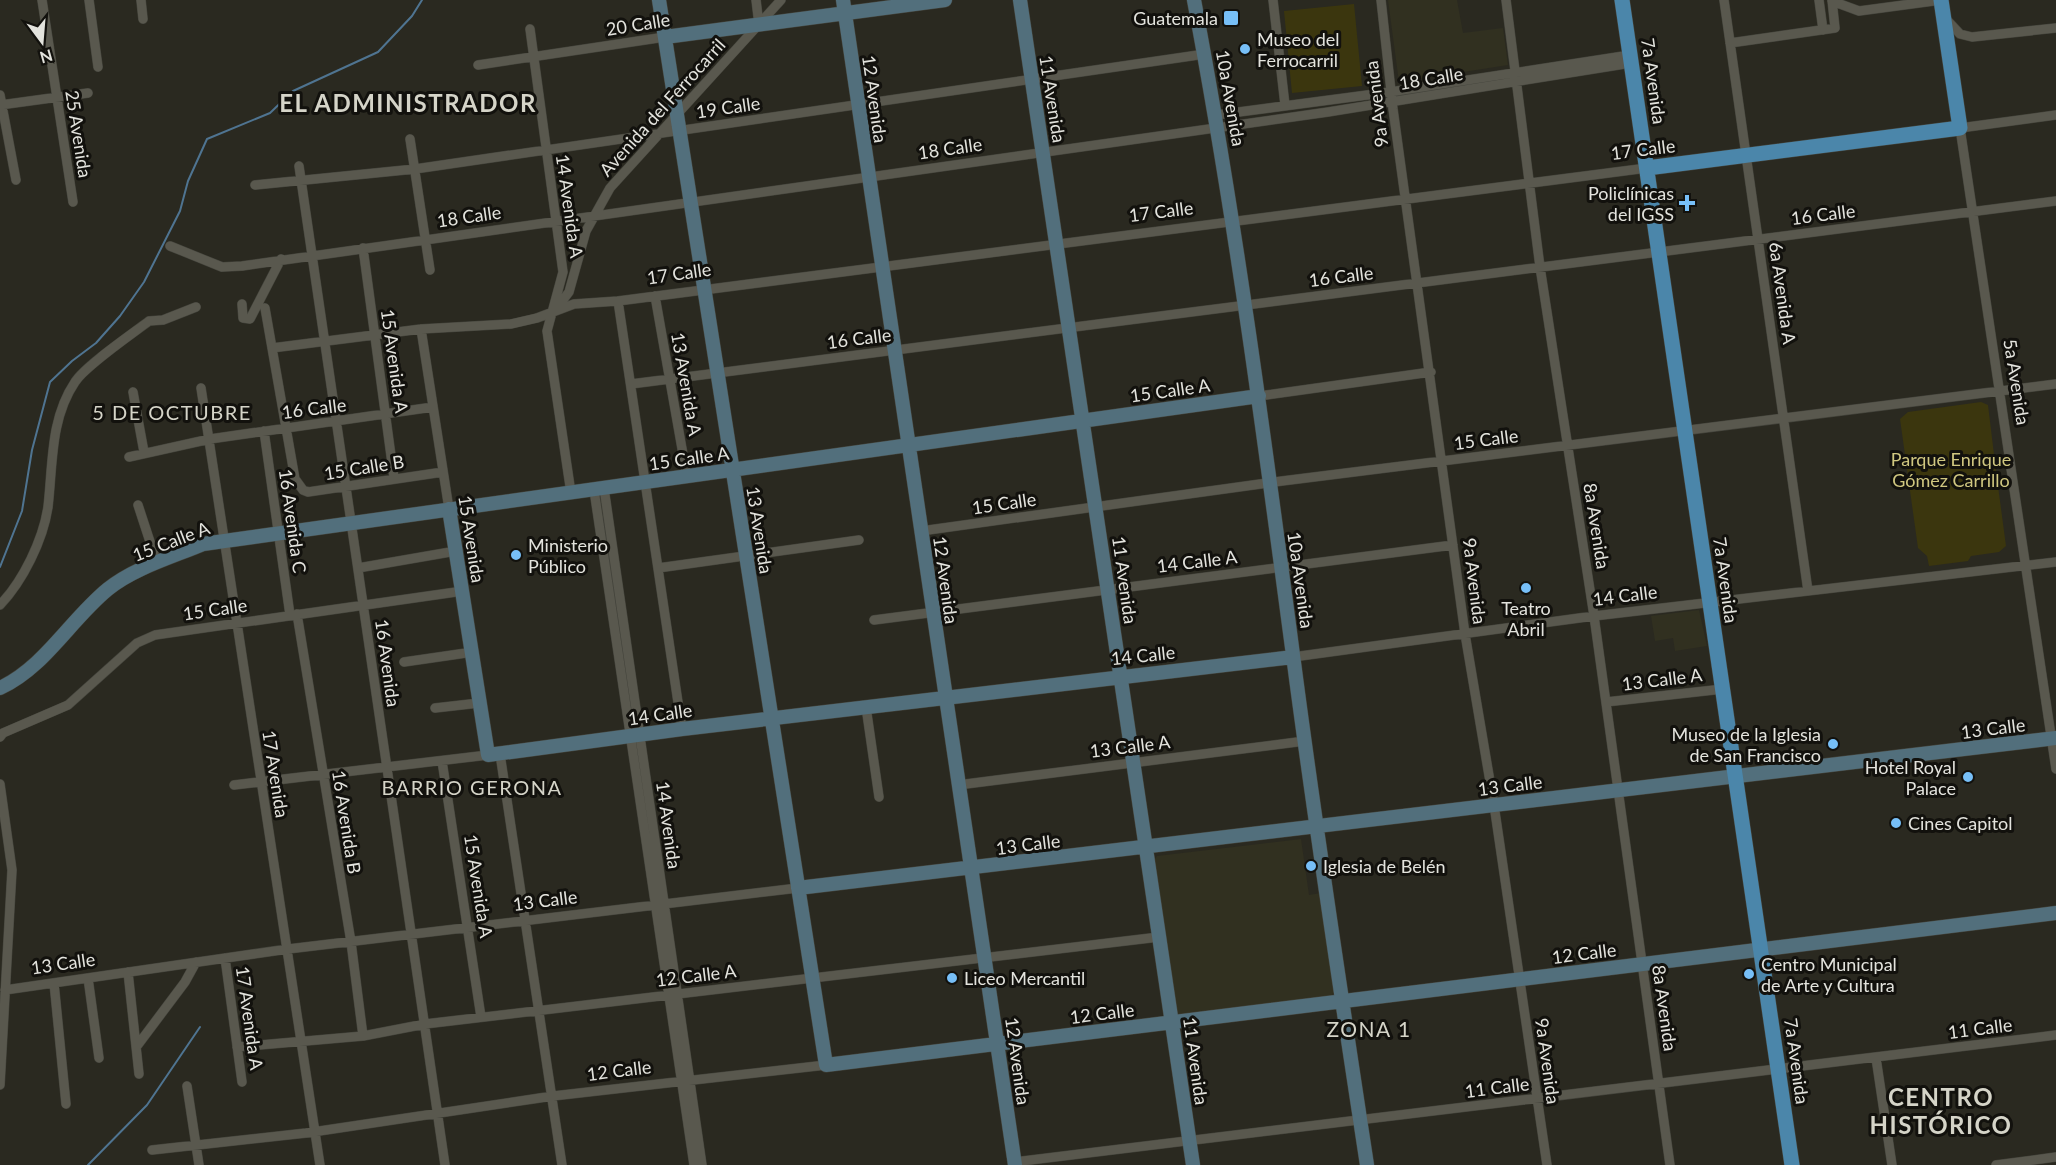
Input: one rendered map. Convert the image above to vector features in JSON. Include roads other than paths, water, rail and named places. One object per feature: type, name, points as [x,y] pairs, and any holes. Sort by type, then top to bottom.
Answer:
[{"type":"main road","name":"7a Avenida","points":[[1622,0],[1792,1165]]},
{"type":"main road","name":"5a Avenida","points":[[1942,7],[1960,128]]},
{"type":"main road","name":"17 Calle","points":[[1647,168],[1960,128]]},
{"type":"street","name":"25 Avenida","points":[[42,0],[73,202]]},
{"type":"street","points":[[89,0],[98,67]]},
{"type":"street","points":[[141,0],[143,19]]},
{"type":"street","name":"13 Avenida","points":[[659,0],[826,1065]]},
{"type":"street","points":[[756,0],[759,25]]},
{"type":"street","name":"Avenida del Ferrocarril","points":[[554,312],[564,302],[569,292],[580,249],[594,215],[610,188],[782,0]]},
{"type":"street","name":"20 Calle","points":[[478,65],[535,59],[665,37],[759,25],[844,7],[945,0]]},
{"type":"street","name":"11 Avenida","points":[[1020,0],[1193,1165]]},
{"type":"street","name":"10a Avenida","points":[[1194,0],[1217,121],[1259,396],[1293,657],[1367,1165]]},
{"type":"street","points":[[1273,0],[1285,105]]},
{"type":"street","name":"9a Avenida","points":[[1381,0],[1391,97],[1431,372],[1465,634],[1494,805],[1547,1165]]},
{"type":"street","name":"8a Avenida","points":[[1506,0],[1540,267],[1594,616],[1670,1165]]},
{"type":"street","name":"6a Avenida A","points":[[1724,0],[1808,591]]},
{"type":"street","points":[[1819,0],[1823,30]]},
{"type":"street","points":[[1730,43],[1835,28],[1832,1],[1859,11],[1942,7],[1960,34],[1972,37],[2056,28]]},
{"type":"street","name":"12 Avenida","points":[[844,7],[867,176],[1014,1164]]},
{"type":"street","name":"14 Avenida A","points":[[530,29],[563,272],[547,332],[571,493]]},
{"type":"street","name":"19 Calle","points":[[255,185],[415,169],[546,151],[1204,54]]},
{"type":"street","name":"18 Calle","points":[[170,246],[222,267],[1044,152],[1217,121],[1391,97],[1631,59]]},
{"type":"street","points":[[1,105],[88,93]]},
{"type":"street","points":[[0,94],[16,180]]},
{"type":"street","name":"18 Calle","points":[[1217,121],[1285,105],[1391,97]]},
{"type":"street","name":"17 Calle","points":[[1960,128],[2056,115]]},
{"type":"street","name":"5a Avenida","points":[[1960,128],[2024,565],[2054,739],[2056,769]]},
{"type":"street","points":[[410,139],[430,270]]},
{"type":"street","name":"16 Avenida","points":[[299,166],[445,1165]]},
{"type":"street","name":"17 Calle","points":[[272,348],[421,329],[511,324],[574,304],[705,290],[1647,168]]},
{"type":"street","name":"16 Calle","points":[[631,384],[2056,201]]},
{"type":"street","name":"15 Avenida A","points":[[363,248],[394,478]]},
{"type":"street","points":[[242,304],[243,318],[250,319],[281,259]]},
{"type":"street","name":"13 Avenida A","points":[[655,296],[687,477]]},
{"type":"street","points":[[618,301],[682,729]]},
{"type":"street","points":[[0,605],[9,595],[27,564],[41,530],[47,510],[52,446],[61,408],[76,380],[149,321],[163,320],[196,307]]},
{"type":"street","points":[[265,308],[284,428]]},
{"type":"street","name":"15 Avenida","points":[[421,329],[473,652],[479,703],[494,754],[527,921],[562,1165]]},
{"type":"street","name":"15 Calle A","points":[[0,688],[23,675],[107,590],[157,563],[203,544],[224,539],[645,483],[1431,372]]},
{"type":"street","name":"15 Calle","points":[[921,531],[1269,483],[2056,384]]},
{"type":"street","name":"17 Avenida","points":[[201,388],[303,1042],[320,1165]]},
{"type":"street","points":[[133,392],[144,452]]},
{"type":"street","name":"16 Calle","points":[[129,457],[210,439],[433,407]]},
{"type":"street","name":"15 Calle B","points":[[284,428],[294,479],[303,490],[308,492],[443,471]]},
{"type":"street","name":"16 Avenida C","points":[[264,431],[278,532],[293,614]]},
{"type":"street","name":"14 Avenida","points":[[599,489],[673,994],[694,1165]]},
{"type":"street","points":[[138,505],[157,563]]},
{"type":"street","points":[[658,568],[859,540]]},
{"type":"street","name":"14 Calle A","points":[[874,620],[1453,545]]},
{"type":"street","points":[[358,568],[456,551]]},
{"type":"street","name":"14 Calle","points":[[234,785],[1121,675],[1293,657],[1594,616],[2056,562]]},
{"type":"street","name":"15 Calle","points":[[1,735],[68,705],[145,638],[293,614],[463,591]]},
{"type":"street","name":"16 Avenida B","points":[[293,614],[351,942],[363,1036]]},
{"type":"street","points":[[404,662],[473,652]]},
{"type":"street","name":"13 Calle A","points":[[1606,702],[1722,689]]},
{"type":"street","points":[[435,708],[479,703]]},
{"type":"street","points":[[866,707],[879,797]]},
{"type":"street","name":"13 Calle","points":[[5,990],[288,949],[2054,739]]},
{"type":"street","name":"13 Calle A","points":[[958,785],[1305,741]]},
{"type":"street","name":"15 Avenida A","points":[[442,761],[482,1017]]},
{"type":"street","points":[[0,784],[12,870],[0,1085]]},
{"type":"street","name":"12 Calle","points":[[152,1150],[196,1143],[315,1131],[553,1096],[1172,1023],[2056,913]]},
{"type":"street","name":"12 Calle A","points":[[237,1047],[363,1036],[425,1024],[1160,938]]},
{"type":"street","name":"17 Avenida A","points":[[225,958],[242,1082]]},
{"type":"street","points":[[137,1046],[185,982],[196,962]]},
{"type":"street","points":[[128,972],[139,1074]]},
{"type":"street","points":[[88,978],[99,1058]]},
{"type":"street","points":[[54,983],[66,1104]]},
{"type":"street","name":"11 Calle","points":[[1014,1164],[2056,1035]]},
{"type":"street","points":[[1876,1058],[1892,1165]]},
{"type":"street","name":"14 Avenida","points":[[685,1080],[702,1165]]},
{"type":"street","points":[[188,1086],[199,1165]]},
{"type":"street","points":[[1996,1165],[2056,1157]]},
{"type":"waterway","points":[[0,567],[22,511],[32,450],[50,382],[96,343],[120,316],[144,282],[180,211],[188,181],[207,139],[270,113],[293,91],[378,52],[412,16],[422,0]]},
{"type":"waterway","points":[[88,1165],[147,1105],[200,1027]]},
{"type":"place","name":"Guatemala","points":[[1231,18]]},
{"type":"place","name":"Museo del Ferrocarril","points":[[1245,49]]},
{"type":"place","name":"Policlínicas del IGSS","points":[[1687,203]]},
{"type":"place","name":"Ministerio Público","points":[[516,555]]},
{"type":"place","name":"Teatro Abril","points":[[1526,588]]},
{"type":"place","name":"Museo de la Iglesia de San Francisco","points":[[1833,744]]},
{"type":"place","name":"Hotel Royal Palace","points":[[1968,777]]},
{"type":"place","name":"Cines Capitol","points":[[1896,823]]},
{"type":"place","name":"Iglesia de Belén","points":[[1311,866]]},
{"type":"place","name":"Centro Municipal de Arte y Cultura","points":[[1749,974]]},
{"type":"place","name":"Liceo Mercantil","points":[[952,978]]},
{"type":"district","name":"EL ADMINISTRADOR","points":[[408,102]]},
{"type":"district","name":"5 DE OCTUBRE","points":[[172,412]]},
{"type":"district","name":"BARRIO GERONA","points":[[472,787]]},
{"type":"district","name":"ZONA 1","points":[[1369,1028]]},
{"type":"district","name":"CENTRO HISTÓRICO","points":[[1941,1110]]},
{"type":"park label","name":"Parque Enrique Gómez Carrillo","points":[[1951,469]]}]
